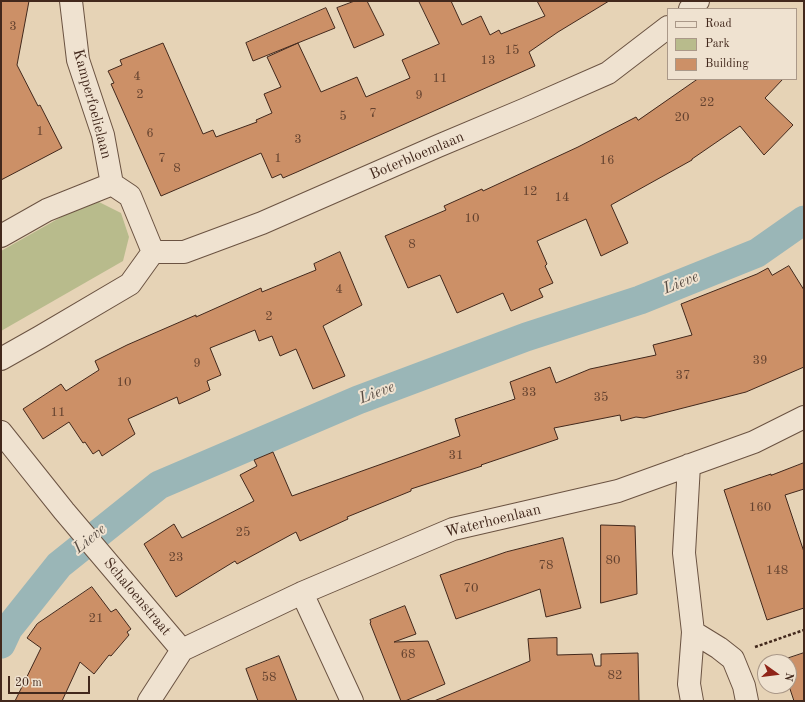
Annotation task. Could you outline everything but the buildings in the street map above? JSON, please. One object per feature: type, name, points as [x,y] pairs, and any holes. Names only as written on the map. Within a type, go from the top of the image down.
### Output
[{"type":"street","name":"Kamperfoelielaan","points":[[71,1],[78,60],[103,134],[112,184]]},
{"type":"street","name":"Boterbloemlaan","points":[[153,252],[184,252],[262,224],[438,146],[526,110],[608,73],[667,28]]},
{"type":"street","points":[[1,236],[48,210],[112,184],[130,196],[153,252],[130,284],[1,359]]},
{"type":"street","name":"Waterhoenlaan","points":[[182,650],[302,593],[452,529],[618,491],[754,442],[804,418]]},
{"type":"street","name":"Schaloenstraat","points":[[1,432],[64,511],[182,650]]},
{"type":"street","points":[[689,465],[684,553],[693,632],[689,684],[692,701]]},
{"type":"street","points":[[302,593],[352,701]]},
{"type":"street","points":[[693,632],[719,648],[733,659],[744,686],[747,701]]},
{"type":"street","points":[[149,701],[182,650]]},
{"type":"path","points":[[727,655],[760,646],[804,630]]},
{"type":"green space","points":[[93,199],[121,213],[129,237],[123,261],[1,331],[1,251]]},
{"type":"waterway","name":"Lieve","points":[[1,644],[8,629],[59,565],[159,485],[358,400],[526,337],[640,300],[757,253],[804,220]]}]
